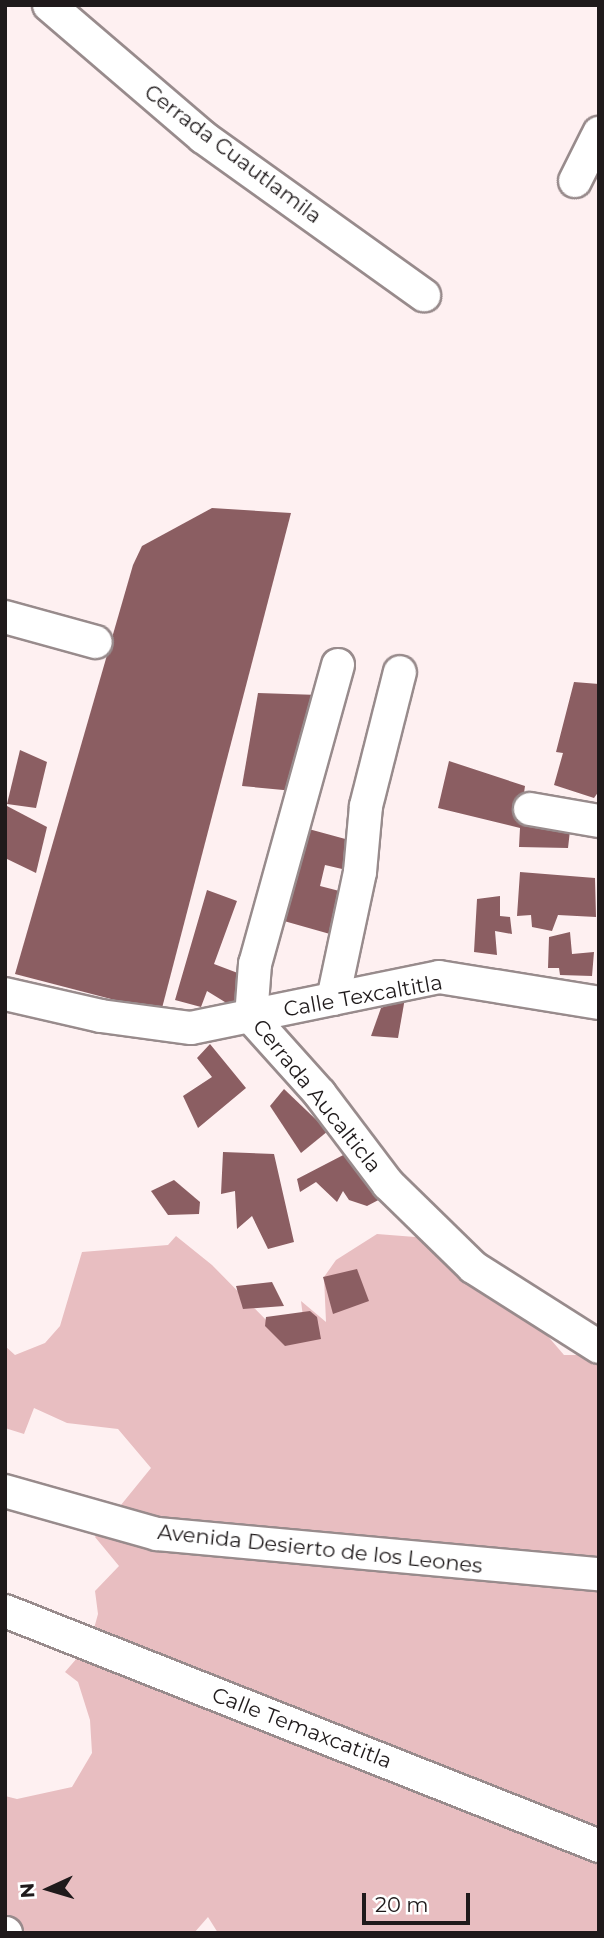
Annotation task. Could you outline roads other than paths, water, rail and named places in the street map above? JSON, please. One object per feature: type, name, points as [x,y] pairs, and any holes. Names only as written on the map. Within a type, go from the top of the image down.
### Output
[{"type":"street","name":"Cerrada Cuautlamila","points":[[49,5],[203,137],[424,295]]},
{"type":"street","points":[[575,181],[599,134]]},
{"type":"street","points":[[5,617],[96,642]]},
{"type":"street","name":"Cerrada Aucalticla","points":[[338,665],[255,964],[251,1017],[320,1094],[388,1184],[472,1267],[599,1347]]},
{"type":"street","points":[[333,999],[360,872],[366,806],[400,672]]},
{"type":"street","points":[[530,809],[599,821]]},
{"type":"street","name":"Calle Texcaltitla","points":[[5,994],[162,1027],[191,1028],[439,978],[599,1003]]},
{"type":"street","name":"Avenida Desierto de los Leones","points":[[5,1491],[157,1534],[599,1574]]},
{"type":"street","name":"Calle Temaxcatitla","points":[[5,1611],[599,1846]]}]
